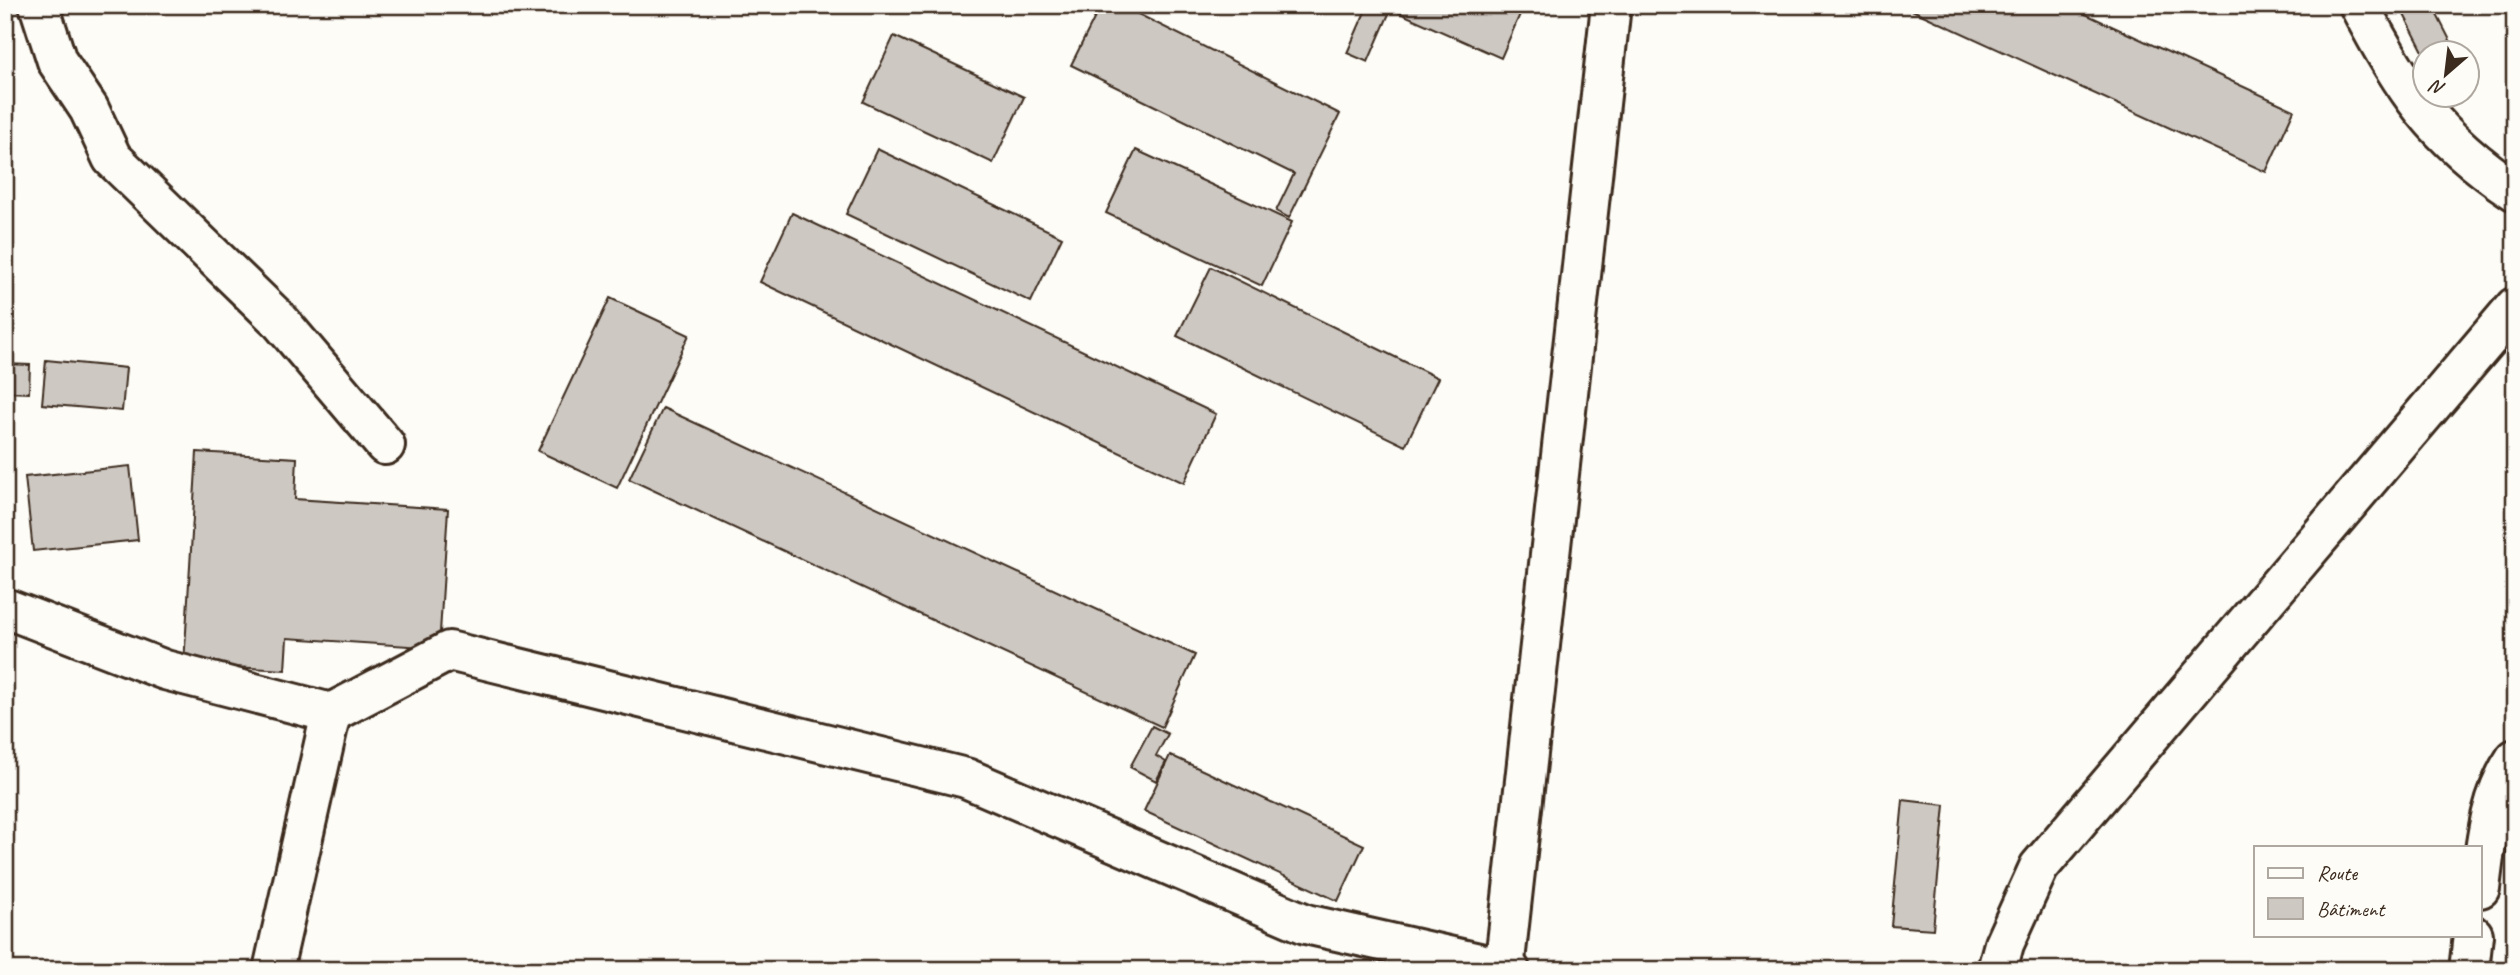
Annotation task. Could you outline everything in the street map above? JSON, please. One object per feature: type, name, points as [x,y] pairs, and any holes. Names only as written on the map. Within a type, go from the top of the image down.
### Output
[{"type":"street","points":[[39,5],[57,61],[89,109],[112,158],[280,321],[385,444]]},
{"type":"street","points":[[5,608],[165,670],[331,713],[449,651],[966,778],[1306,924],[1506,969],[1611,5]]},
{"type":"street","points":[[2359,5],[2393,71],[2435,126],[2481,168],[2515,191]]},
{"type":"street","points":[[1997,970],[2004,944],[2039,867],[2515,307]]},
{"type":"street","points":[[273,970],[331,713]]},
{"type":"street","points":[[2482,873],[2490,815],[2506,772],[2515,760]]},
{"type":"street","points":[[2469,970],[2473,936]]},
{"type":"building","points":[[1101,5],[1120,5],[1340,114],[1289,218],[1276,211],[1294,174],[1071,65]]},
{"type":"building","points":[[1368,5],[1524,5],[1501,58],[1391,9],[1368,62],[1347,53]]},
{"type":"building","points":[[1901,5],[2066,5],[2294,110],[2266,172]]},
{"type":"building","points":[[2399,5],[2432,5],[2449,38],[2416,38]]},
{"type":"building","points":[[894,36],[1024,97],[993,163],[863,102]]},
{"type":"building","points":[[877,149],[1062,237],[1031,302],[846,214]]},
{"type":"building","points":[[1136,150],[1292,222],[1262,286],[1106,213]]},
{"type":"building","points":[[792,213],[1216,414],[1184,483],[760,282]]},
{"type":"building","points":[[1211,267],[1438,378],[1405,446],[1177,336]]},
{"type":"building","points":[[610,298],[689,335],[617,488],[538,451]]},
{"type":"building","points":[[46,360],[126,368],[122,411],[42,404]]},
{"type":"building","points":[[5,364],[30,365],[29,393],[5,392]]},
{"type":"building","points":[[663,408],[1195,655],[1162,727],[629,479]]},
{"type":"building","points":[[197,452],[297,458],[295,499],[448,509],[439,648],[287,638],[285,670],[184,664]]},
{"type":"building","points":[[130,466],[138,540],[33,551],[25,477]]},
{"type":"building","points":[[1152,726],[1168,734],[1156,756],[1166,762],[1156,781],[1130,767]]},
{"type":"building","points":[[1170,755],[1364,845],[1338,901],[1144,811]]},
{"type":"building","points":[[2512,795],[2515,796],[2515,846],[2507,846]]},
{"type":"building","points":[[1903,800],[1945,805],[1933,929],[1891,926]]}]
